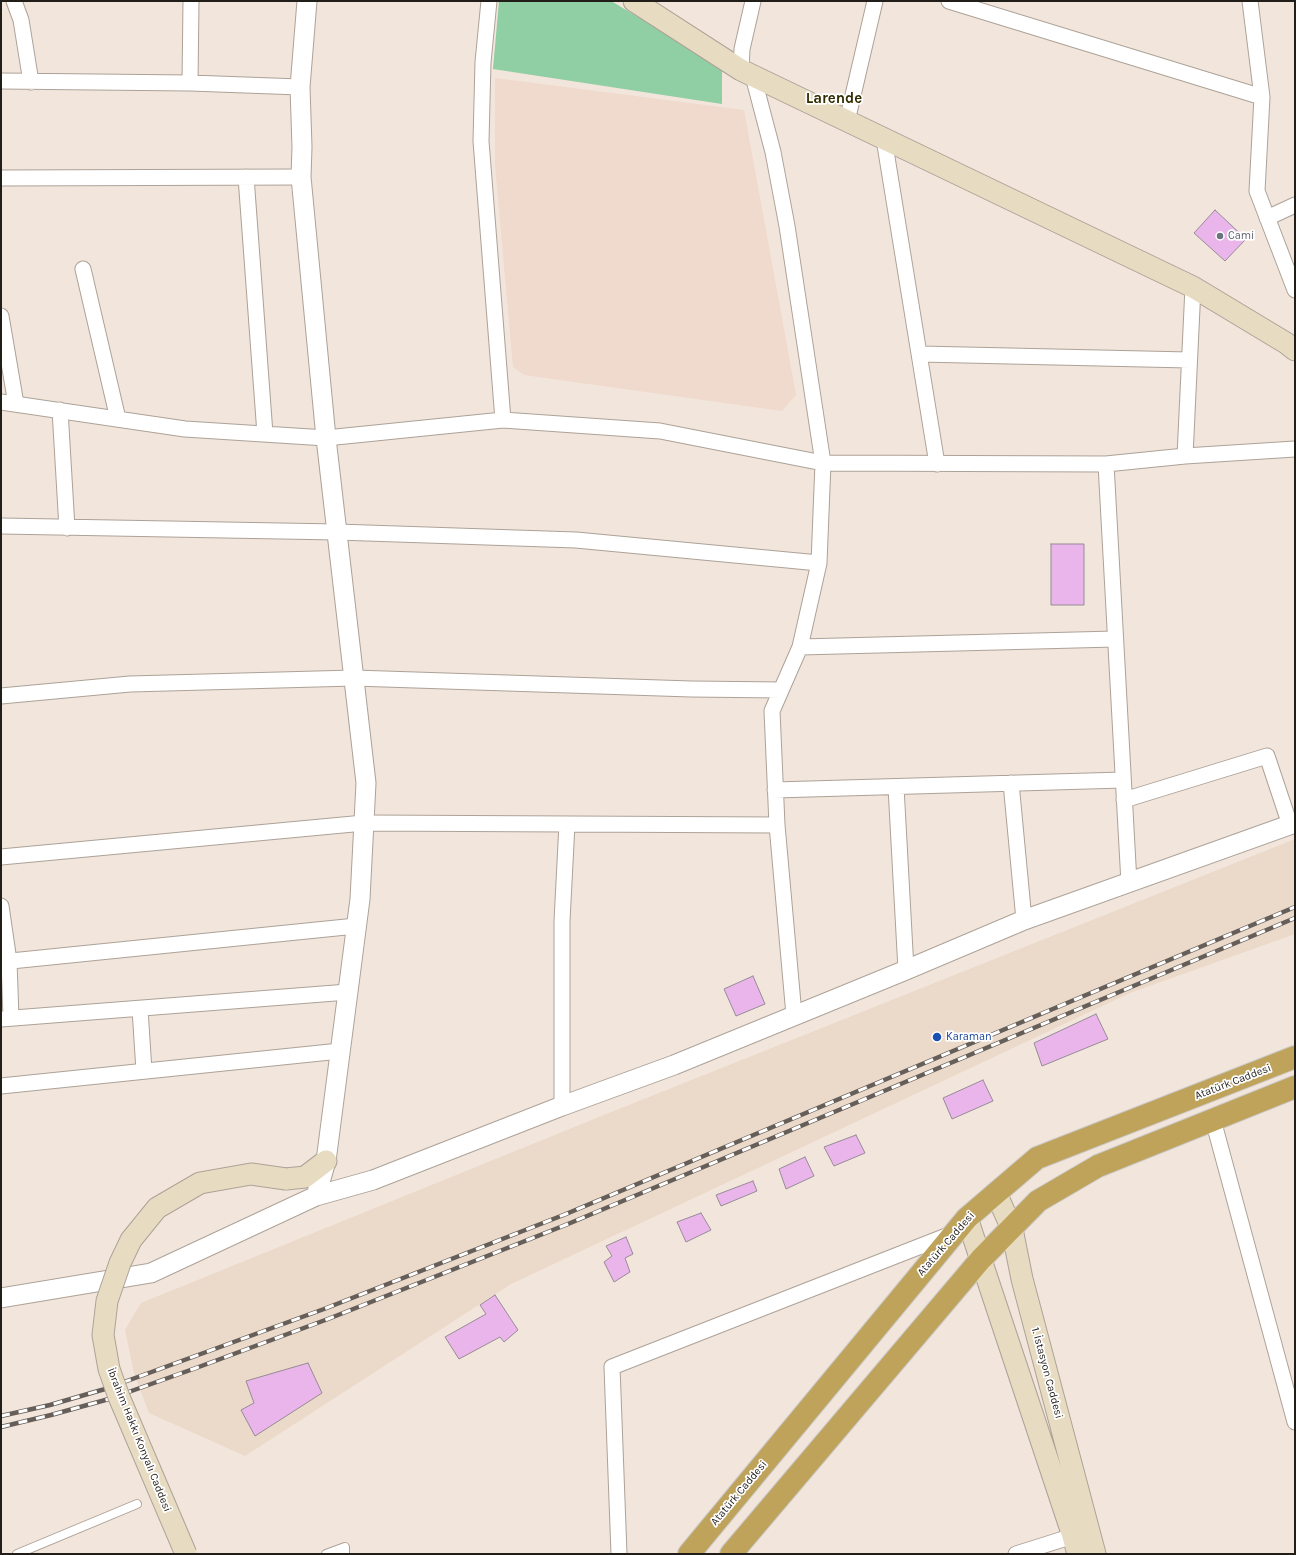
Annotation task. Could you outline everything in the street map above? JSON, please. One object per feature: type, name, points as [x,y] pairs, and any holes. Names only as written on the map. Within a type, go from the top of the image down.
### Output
[{"type":"highway","name":"Atatürk Caddesi","points":[[689,1554],[961,1225],[1037,1158],[1295,1057]]},
{"type":"highway","points":[[731,1554],[981,1259],[1038,1201],[1098,1166],[1295,1087]]},
{"type":"main road","points":[[634,1],[747,73],[1192,287],[1295,350]]},
{"type":"main road","name":"İbrahim Hakkı Konyalı Caddesi","points":[[186,1554],[109,1369],[103,1335],[107,1301],[120,1263],[131,1240],[158,1208],[200,1183],[251,1174],[286,1179],[305,1177],[326,1161]]},
{"type":"main road","name":"1. İstasyon Caddesi","points":[[996,1193],[1012,1229],[1022,1279],[1095,1554]]},
{"type":"main road","points":[[961,1225],[981,1259],[1076,1545]]},
{"type":"street","points":[[14,1],[21,20],[31,82]]},
{"type":"street","points":[[190,83],[191,1]]},
{"type":"street","points":[[307,1],[300,87],[302,147],[301,176],[326,438],[366,783],[360,899],[326,1161],[316,1196]]},
{"type":"street","points":[[489,1],[483,62],[481,141],[503,420]]},
{"type":"street","points":[[753,1],[742,49],[747,73],[773,152],[785,218],[823,464],[819,563],[800,647],[772,712],[777,825],[794,1015]]},
{"type":"street","points":[[847,121],[875,1]]},
{"type":"street","points":[[949,1],[1262,97]]},
{"type":"street","points":[[1250,1],[1262,97],[1257,191],[1295,290]]},
{"type":"street","points":[[1,81],[190,83],[300,87]]},
{"type":"street","points":[[884,139],[937,464]]},
{"type":"street","points":[[1,178],[301,176]]},
{"type":"street","points":[[246,177],[265,434]]},
{"type":"street","points":[[1267,218],[1295,205]]},
{"type":"street","points":[[84,269],[118,419]]},
{"type":"street","points":[[1185,456],[1192,287]]},
{"type":"street","points":[[1,316],[16,404]]},
{"type":"street","points":[[920,354],[1189,360]]},
{"type":"street","points":[[1,402],[185,429],[326,438],[503,420],[660,431],[823,464],[1106,464],[1185,456],[1295,449]]},
{"type":"street","points":[[60,410],[67,528]]},
{"type":"street","points":[[1106,464],[1129,883]]},
{"type":"street","points":[[1,526],[337,532],[576,540],[819,563]]},
{"type":"street","points":[[800,647],[1115,640]]},
{"type":"street","points":[[1,696],[130,684],[354,678],[691,689],[781,690]]},
{"type":"street","points":[[1,1298],[151,1274],[316,1196],[373,1180],[562,1106],[674,1065],[1024,920],[1292,824],[1267,756],[1124,800]]},
{"type":"street","points":[[775,790],[1123,780]]},
{"type":"street","points":[[1011,783],[1024,920]]},
{"type":"street","points":[[896,787],[906,970]]},
{"type":"street","points":[[1,857],[364,823],[777,825]]},
{"type":"street","points":[[562,1106],[562,921],[567,824]]},
{"type":"street","points":[[1,906],[5,962],[6,1019],[348,992]]},
{"type":"street","points":[[5,962],[356,926]]},
{"type":"street","points":[[140,1008],[144,1071]]},
{"type":"street","points":[[1,1086],[340,1051]]},
{"type":"street","points":[[1213,1120],[1295,1422]]},
{"type":"street","points":[[619,1554],[612,1367],[961,1225]]},
{"type":"street","points":[[1016,1554],[1076,1545]]},
{"type":"lane","points":[[17,1554],[137,1504]]},
{"type":"lane","points":[[326,1554],[345,1547],[345,1554]]},
{"type":"shaded area","points":[[495,78],[744,110],[796,395],[782,411],[524,375],[513,367],[495,165]]},
{"type":"shaded area","points":[[1295,839],[1295,934],[1130,993],[511,1284],[245,1456],[149,1413],[134,1373],[125,1330],[141,1303],[604,1115]]},
{"type":"green space","points":[[499,1],[611,1],[722,67],[722,104],[493,69]]},
{"type":"building","name":"Cami","points":[[1215,210],[1246,239],[1225,261],[1194,233]]},
{"type":"building","points":[[1051,544],[1084,544],[1084,605],[1051,605]]},
{"type":"building","points":[[753,976],[765,1004],[736,1016],[724,989]]},
{"type":"building","points":[[1096,1014],[1108,1039],[1042,1066],[1034,1043]]},
{"type":"building","points":[[983,1080],[993,1101],[952,1119],[943,1098]]},
{"type":"building","points":[[856,1135],[865,1153],[834,1166],[824,1147]]},
{"type":"building","points":[[805,1157],[814,1176],[786,1189],[779,1169]]},
{"type":"building","points":[[753,1181],[757,1191],[721,1206],[716,1195]]},
{"type":"building","points":[[701,1213],[711,1230],[686,1242],[677,1222]]},
{"type":"building","points":[[626,1237],[633,1254],[625,1258],[630,1272],[614,1282],[604,1262],[612,1256],[606,1246]]},
{"type":"building","points":[[495,1295],[518,1330],[504,1342],[500,1337],[459,1359],[445,1337],[486,1314],[480,1305]]},
{"type":"building","points":[[308,1363],[322,1393],[255,1436],[241,1410],[254,1403],[246,1381]]},
{"type":"railway","points":[[1,1416],[50,1405],[105,1389],[324,1309],[566,1214],[1295,907]]},
{"type":"railway","points":[[1,1427],[109,1399],[328,1319],[568,1224],[1295,918]]},
{"type":"place","name":"Cami","points":[[1220,236]]},
{"type":"place","name":"Karaman","points":[[937,1037]]},
{"type":"district","name":"Larende","points":[[834,99]]}]
